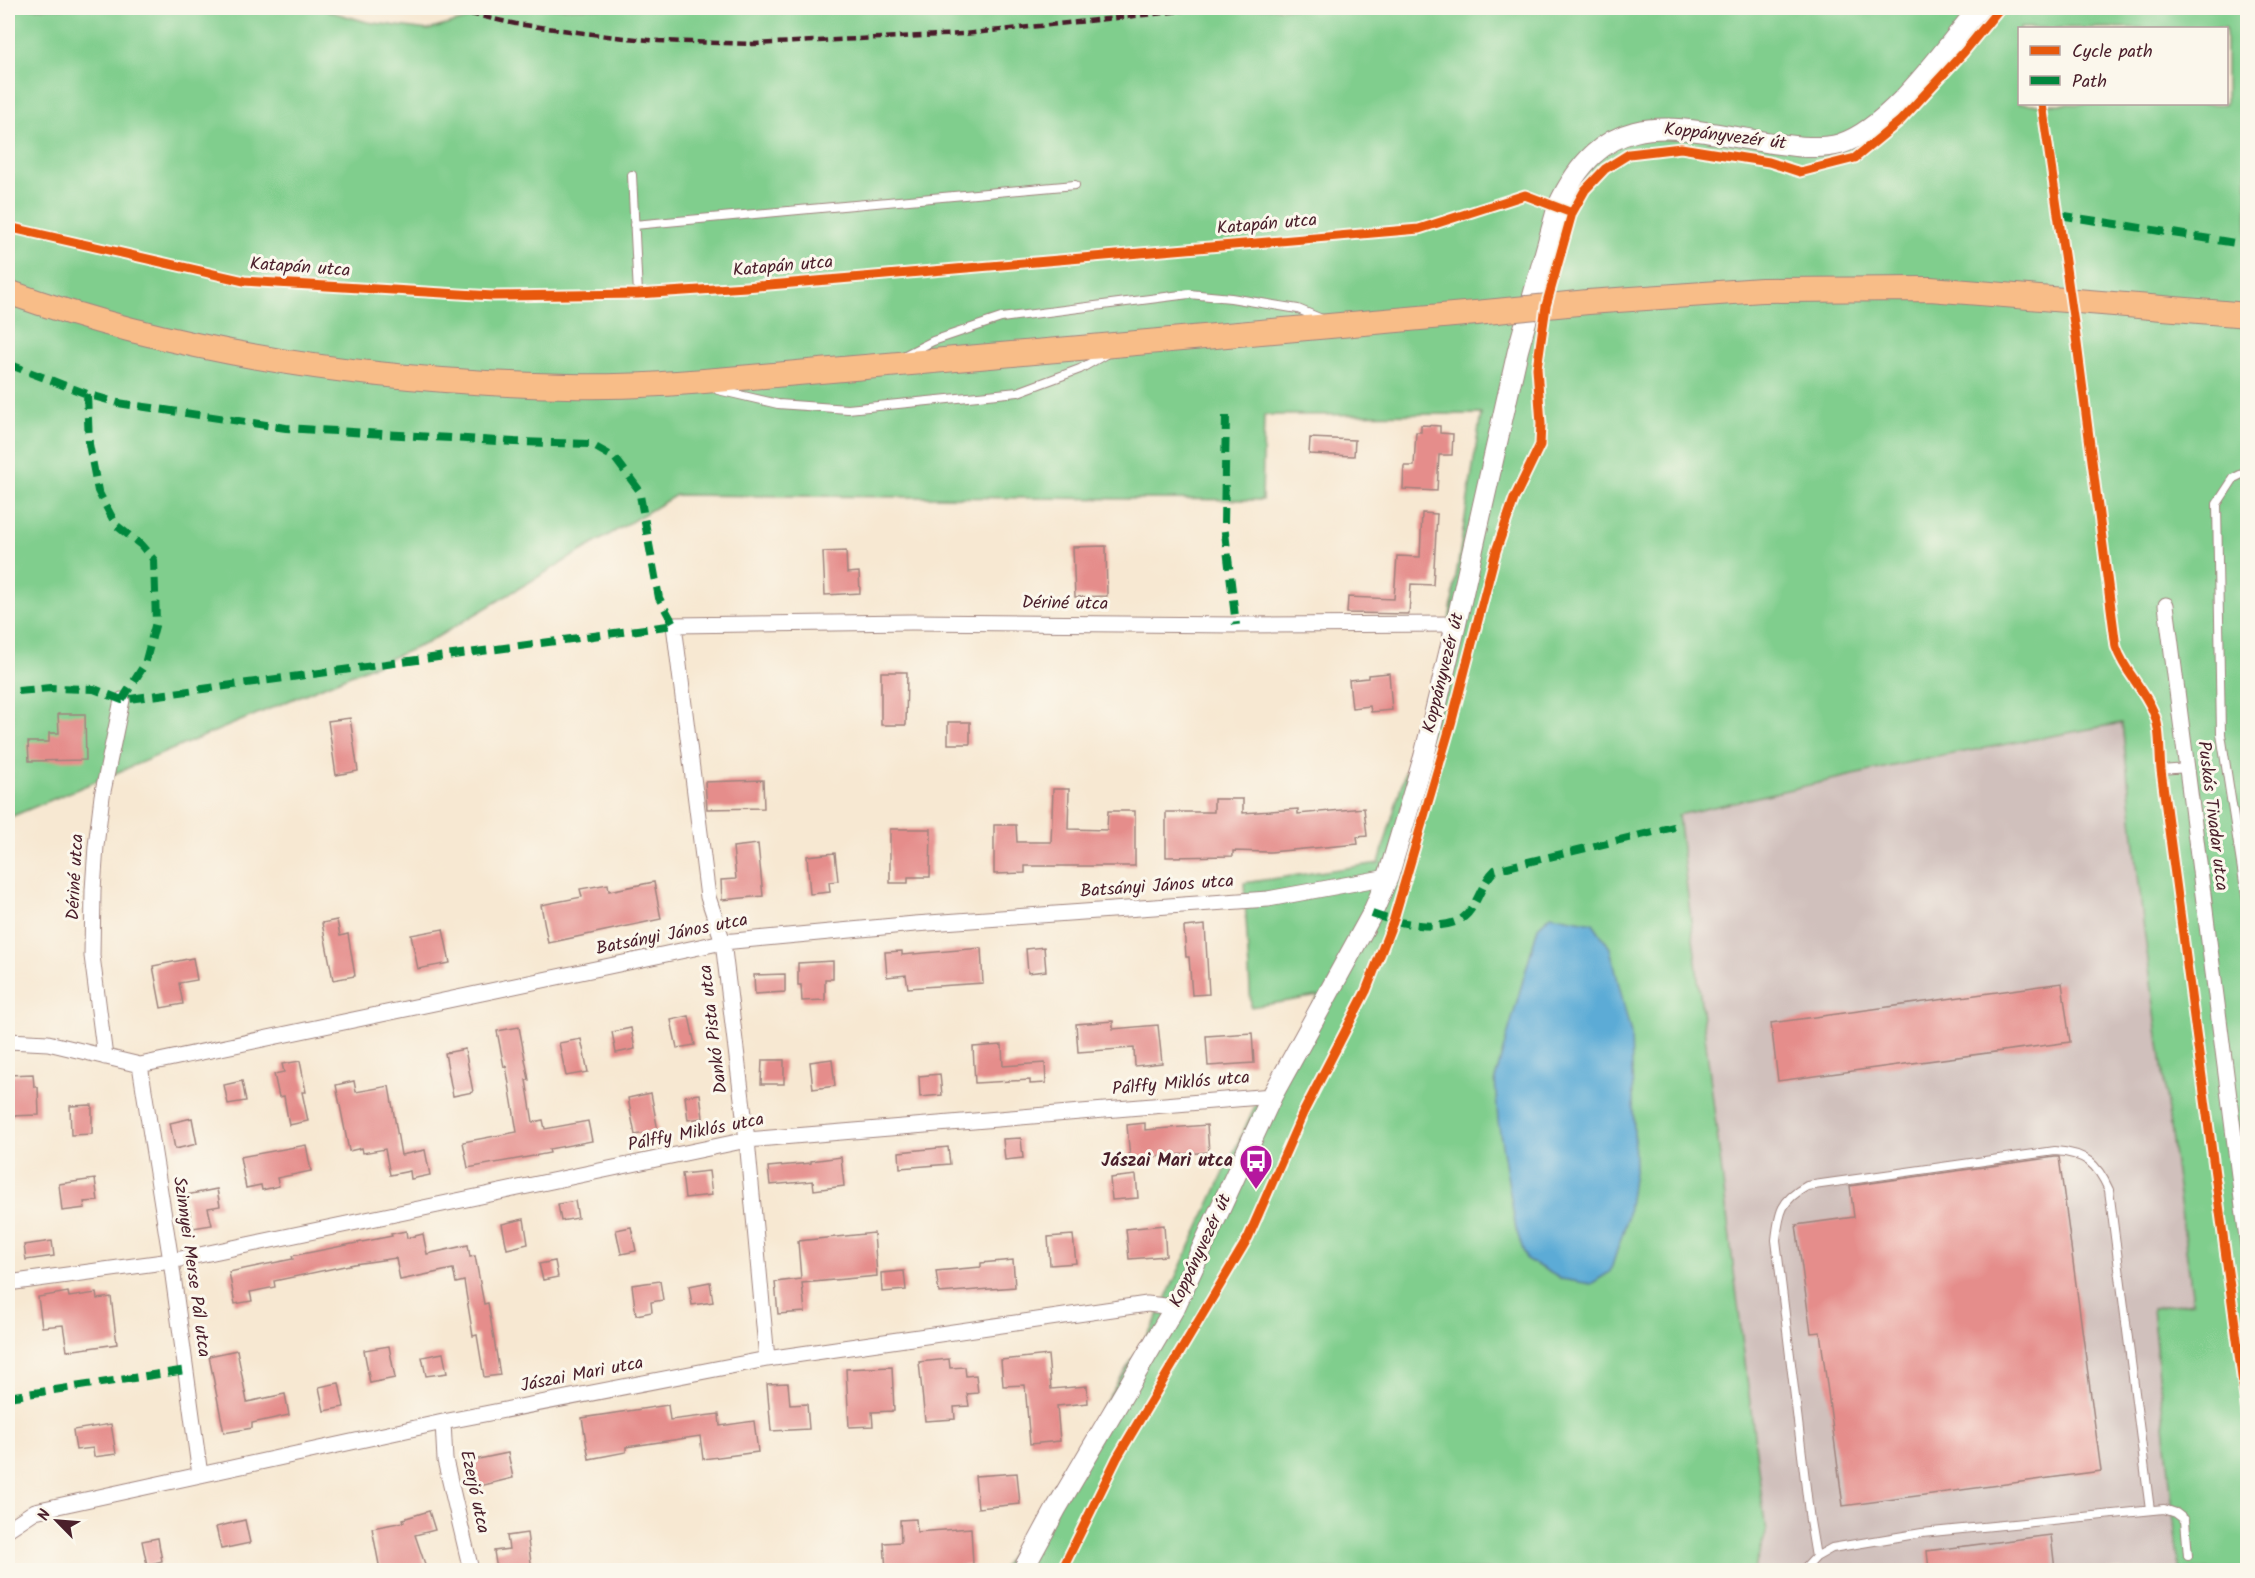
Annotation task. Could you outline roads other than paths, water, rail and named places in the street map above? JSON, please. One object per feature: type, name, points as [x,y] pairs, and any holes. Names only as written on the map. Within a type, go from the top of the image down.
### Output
[{"type":"main road","points":[[8,292],[154,335],[230,352],[365,373],[460,381],[570,386],[687,382],[1127,342],[1227,336],[1588,302],[1762,290],[1930,290],[2247,315]]},
{"type":"street","name":"Koppányvezér út","points":[[1023,1570],[1056,1509],[1175,1307],[1272,1096],[1372,914],[1388,877],[1424,757],[1518,350],[1558,206],[1568,184],[1583,162],[1600,147],[1618,136],[1639,130],[1659,128],[1791,146],[1822,147],[1841,144],[1862,133],[1902,100],[1979,8]]},
{"type":"street","name":"Puskás Tivadar utca","points":[[2166,605],[2247,1246]]},
{"type":"street","name":"Dériné utca","points":[[674,625],[890,622],[1224,625],[1456,624]]},
{"type":"street","name":"Dankó Pista utca","points":[[674,625],[708,897],[723,942],[747,1140],[767,1359]]},
{"type":"street","name":"Dériné utca","points":[[105,1057],[92,956],[95,857],[102,796],[122,700]]},
{"type":"street","name":"Batsányi János utca","points":[[8,1041],[48,1043],[140,1065],[723,942],[915,924],[1268,899],[1388,877]]},
{"type":"street","name":"Szinnyei Merse Pál utca","points":[[140,1065],[171,1261],[200,1475]]},
{"type":"street","name":"Pálffy Miklós utca","points":[[8,1283],[171,1261],[747,1140],[1272,1096]]},
{"type":"street","name":"Jászai Mari utca","points":[[8,1529],[35,1510],[443,1422],[767,1359],[1147,1304],[1175,1307]]},
{"type":"street","name":"Ezerjó utca","points":[[443,1422],[445,1460],[471,1570]]},
{"type":"lane","points":[[632,175],[638,294]]},
{"type":"lane","points":[[634,225],[1075,185]]},
{"type":"lane","points":[[884,365],[933,341],[1002,318],[1189,294],[1298,309],[1338,325]]},
{"type":"lane","points":[[687,382],[778,404],[848,410],[1018,392],[1080,369],[1127,342]]},
{"type":"lane","points":[[2247,471],[2234,478],[2217,504],[2222,734],[2247,909]]},
{"type":"lane","points":[[2161,770],[2187,768]]},
{"type":"lane","points":[[1816,1557],[1776,1240],[1779,1211],[1791,1194],[1817,1184],[2055,1151],[2070,1152],[2093,1163],[2109,1190],[2150,1510]]},
{"type":"lane","points":[[1804,1570],[1816,1557],[1832,1548],[1922,1533],[2164,1509],[2176,1513],[2185,1520],[2188,1556]]},
{"type":"water","points":[[1551,915],[1593,923],[1610,948],[1631,1034],[1635,1165],[1627,1220],[1610,1272],[1591,1284],[1561,1279],[1526,1259],[1516,1229],[1498,1121],[1495,1079],[1538,927]]},
{"type":"railway","points":[[443,8],[516,24],[615,37],[753,44],[963,34],[1211,8]]},
{"type":"place","name":"Jászai Mari utca","points":[[1256,1190]]}]
